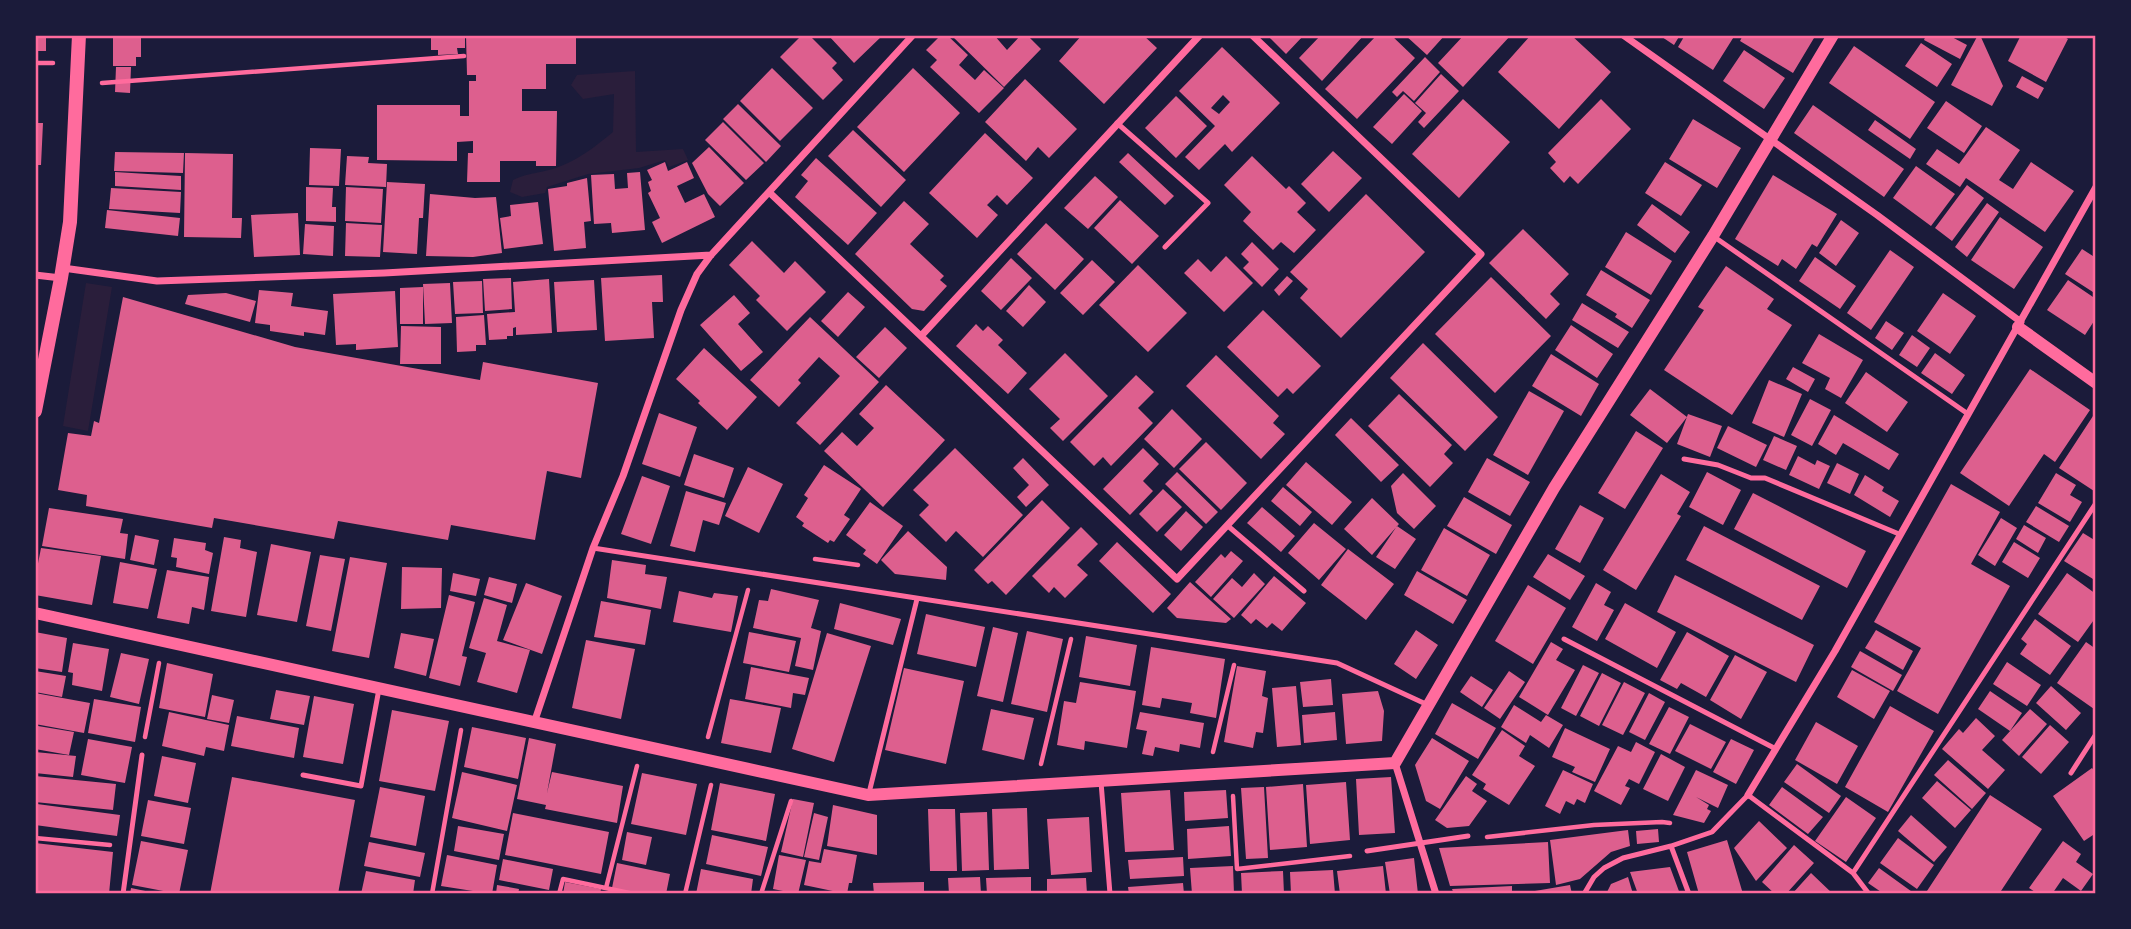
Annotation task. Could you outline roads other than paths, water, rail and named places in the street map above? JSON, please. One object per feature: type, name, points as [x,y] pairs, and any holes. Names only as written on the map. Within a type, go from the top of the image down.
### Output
[{"type":"main road","points":[[35,411],[70,222],[79,35]]},
{"type":"street","points":[[534,723],[593,548],[623,476],[681,310],[697,274],[711,255],[913,35]]},
{"type":"street","points":[[920,336],[1200,35]]},
{"type":"street","points":[[770,192],[1177,579],[1481,254],[1252,35]]},
{"type":"street","points":[[1623,35],[1770,142],[1877,215],[2096,383]]},
{"type":"street","points":[[1436,894],[1395,763],[1554,488],[1713,236],[1833,35]]},
{"type":"street","points":[[1748,795],[1835,651],[2096,187]]},
{"type":"street","points":[[35,275],[62,273],[157,281],[384,273],[711,255]]},
{"type":"street","points":[[35,613],[716,764],[868,795],[1395,763]]},
{"type":"lane","points":[[1117,123],[1208,203],[1165,247]]},
{"type":"lane","points":[[1713,236],[1968,414]]},
{"type":"lane","points":[[1684,459],[1718,465],[1751,478],[1765,478],[1899,534]]},
{"type":"lane","points":[[1853,873],[2096,503]]},
{"type":"lane","points":[[1228,526],[1304,591]]},
{"type":"lane","points":[[593,548],[1338,663],[1428,705]]},
{"type":"lane","points":[[868,795],[917,599]]},
{"type":"lane","points":[[1564,639],[1776,749]]},
{"type":"lane","points":[[303,775],[361,786],[379,689]]},
{"type":"lane","points":[[2071,773],[2096,734]]},
{"type":"lane","points":[[123,894],[142,755]]},
{"type":"lane","points":[[1101,779],[1110,894]]},
{"type":"lane","points":[[1584,894],[1594,877],[1623,858],[1712,832],[1748,795],[1853,873],[1869,894]]},
{"type":"lane","points":[[1367,851],[1468,836]]},
{"type":"lane","points":[[1671,846],[1689,894]]}]
